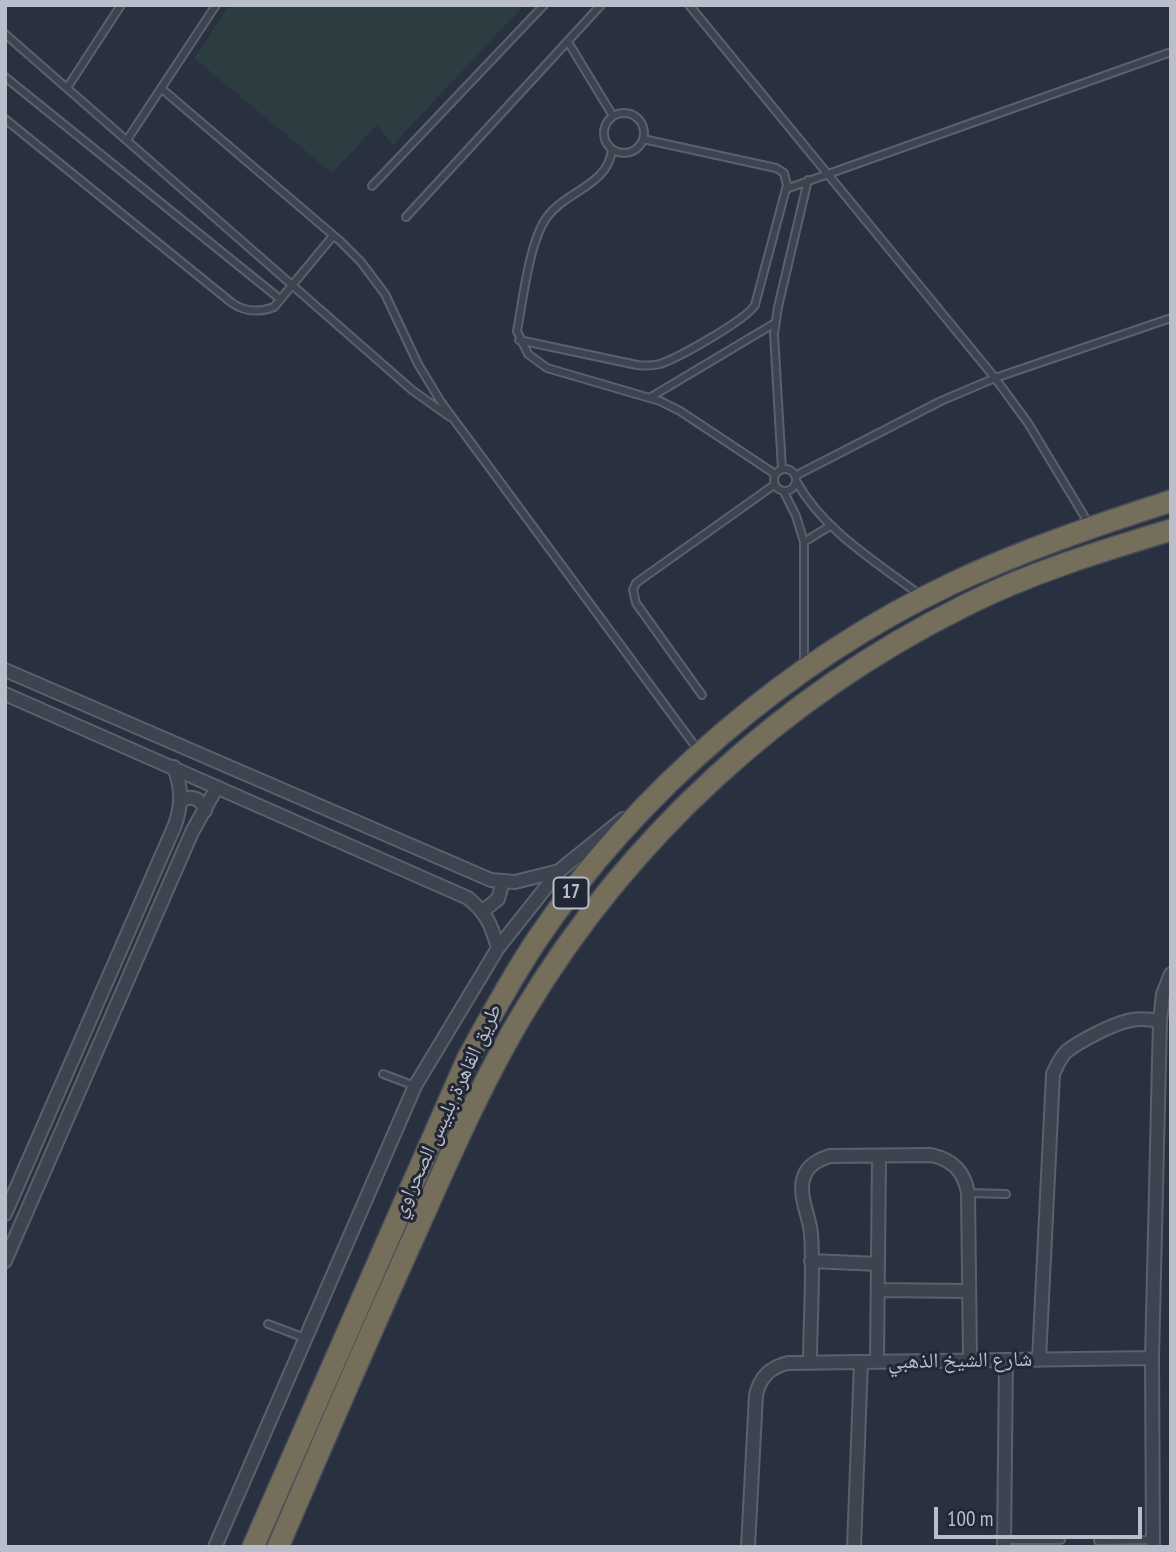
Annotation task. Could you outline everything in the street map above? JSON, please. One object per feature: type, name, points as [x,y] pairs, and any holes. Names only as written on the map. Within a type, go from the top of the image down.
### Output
[{"type":"highway","name":"طريق القاهرة, بلبيس الصحراوي","points":[[253,1547],[467,1059],[537,940],[578,884],[622,832],[701,753],[775,692],[832,652],[925,599],[1006,560],[1092,527],[1171,501]]},
{"type":"highway","name":"طريق القاهرة, بلبيس الصحراوي","points":[[278,1547],[345,1390],[492,1068],[562,953],[645,847],[692,798],[794,710],[849,671],[907,636],[966,604],[1023,579],[1171,530]]},
{"type":"street","points":[[5,670],[491,880],[515,882],[559,871]]},
{"type":"street","points":[[11,696],[25,687],[23,678]]},
{"type":"street","points":[[45,711],[43,700],[52,690]]},
{"type":"street","points":[[11,696],[468,898],[490,921],[498,948]]},
{"type":"street","points":[[5,1214],[175,825],[181,791],[174,767]]},
{"type":"street","points":[[215,1547],[415,1086],[498,948],[559,871],[670,782]]},
{"type":"street","points":[[5,1261],[192,832],[217,787]]},
{"type":"street","points":[[181,801],[191,797],[196,799],[201,802],[205,811]]},
{"type":"street","points":[[483,911],[498,900],[503,882]]},
{"type":"street","points":[[1153,1544],[1152,1358],[1160,1021],[1163,994],[1171,974]]},
{"type":"street","points":[[1039,1360],[1053,1074],[1068,1050],[1111,1027],[1143,1019],[1160,1021]]},
{"type":"street","points":[[810,1363],[811,1232],[802,1191],[803,1178],[808,1167],[830,1156],[931,1155],[943,1157],[961,1171],[968,1193],[970,1360]]},
{"type":"street","points":[[877,1362],[879,1156]]},
{"type":"street","points":[[811,1261],[878,1264]]},
{"type":"street","points":[[878,1290],[969,1291]]},
{"type":"street","name":"شارع الشيخ الذهبي","points":[[748,1547],[756,1395],[763,1377],[770,1370],[788,1363],[1152,1358]]},
{"type":"street","points":[[1004,1543],[1006,1360]]},
{"type":"street","points":[[854,1547],[861,1362]]},
{"type":"lane","points":[[67,88],[121,5]]},
{"type":"lane","points":[[127,140],[216,5]]},
{"type":"lane","points":[[372,186],[544,5]]},
{"type":"lane","points":[[406,217],[601,5]]},
{"type":"lane","points":[[689,5],[995,378],[1028,423],[1092,527]]},
{"type":"lane","points":[[5,34],[412,390],[454,420]]},
{"type":"lane","points":[[568,42],[613,116]]},
{"type":"lane","points":[[786,189],[1171,52]]},
{"type":"lane","points":[[5,77],[280,299]]},
{"type":"lane","points":[[162,89],[351,251],[379,286],[418,364],[454,420],[701,753]]},
{"type":"lane","points":[[625,113],[636,117],[643,127],[643,139],[640,145],[624,153],[612,149],[604,132],[613,116],[625,113]]},
{"type":"lane","points":[[5,119],[238,307],[260,311],[274,307],[333,236]]},
{"type":"lane","points":[[519,340],[637,365],[651,365],[667,360],[743,318],[752,310],[758,299],[786,189],[786,177],[776,168],[643,139]]},
{"type":"lane","points":[[612,149],[610,162],[601,175],[558,204],[543,223],[534,246],[517,331],[519,340],[528,354],[547,368],[651,397],[680,411],[775,474]]},
{"type":"lane","points":[[782,470],[773,345],[775,323],[808,180]]},
{"type":"lane","points":[[784,492],[790,491],[796,478],[941,401],[995,378],[1171,318]]},
{"type":"lane","points":[[651,397],[775,323]]},
{"type":"lane","points":[[775,474],[788,470],[796,478],[811,505],[830,526],[925,599]]},
{"type":"lane","points":[[702,695],[636,603],[632,595],[634,586],[774,485],[775,474]]},
{"type":"lane","points":[[774,485],[784,492],[796,516],[804,542],[804,672]]},
{"type":"lane","points":[[804,542],[830,526]]},
{"type":"lane","points":[[383,1074],[415,1086]]},
{"type":"lane","points":[[968,1193],[1006,1194]]},
{"type":"lane","points":[[268,1324],[305,1338]]},
{"type":"lane","points":[[1004,1543],[1061,1540]]},
{"type":"lane","points":[[1098,1541],[1153,1544]]},
{"type":"shaded area","points":[[229,5],[524,5],[393,145],[377,125],[332,173],[194,58]]}]
